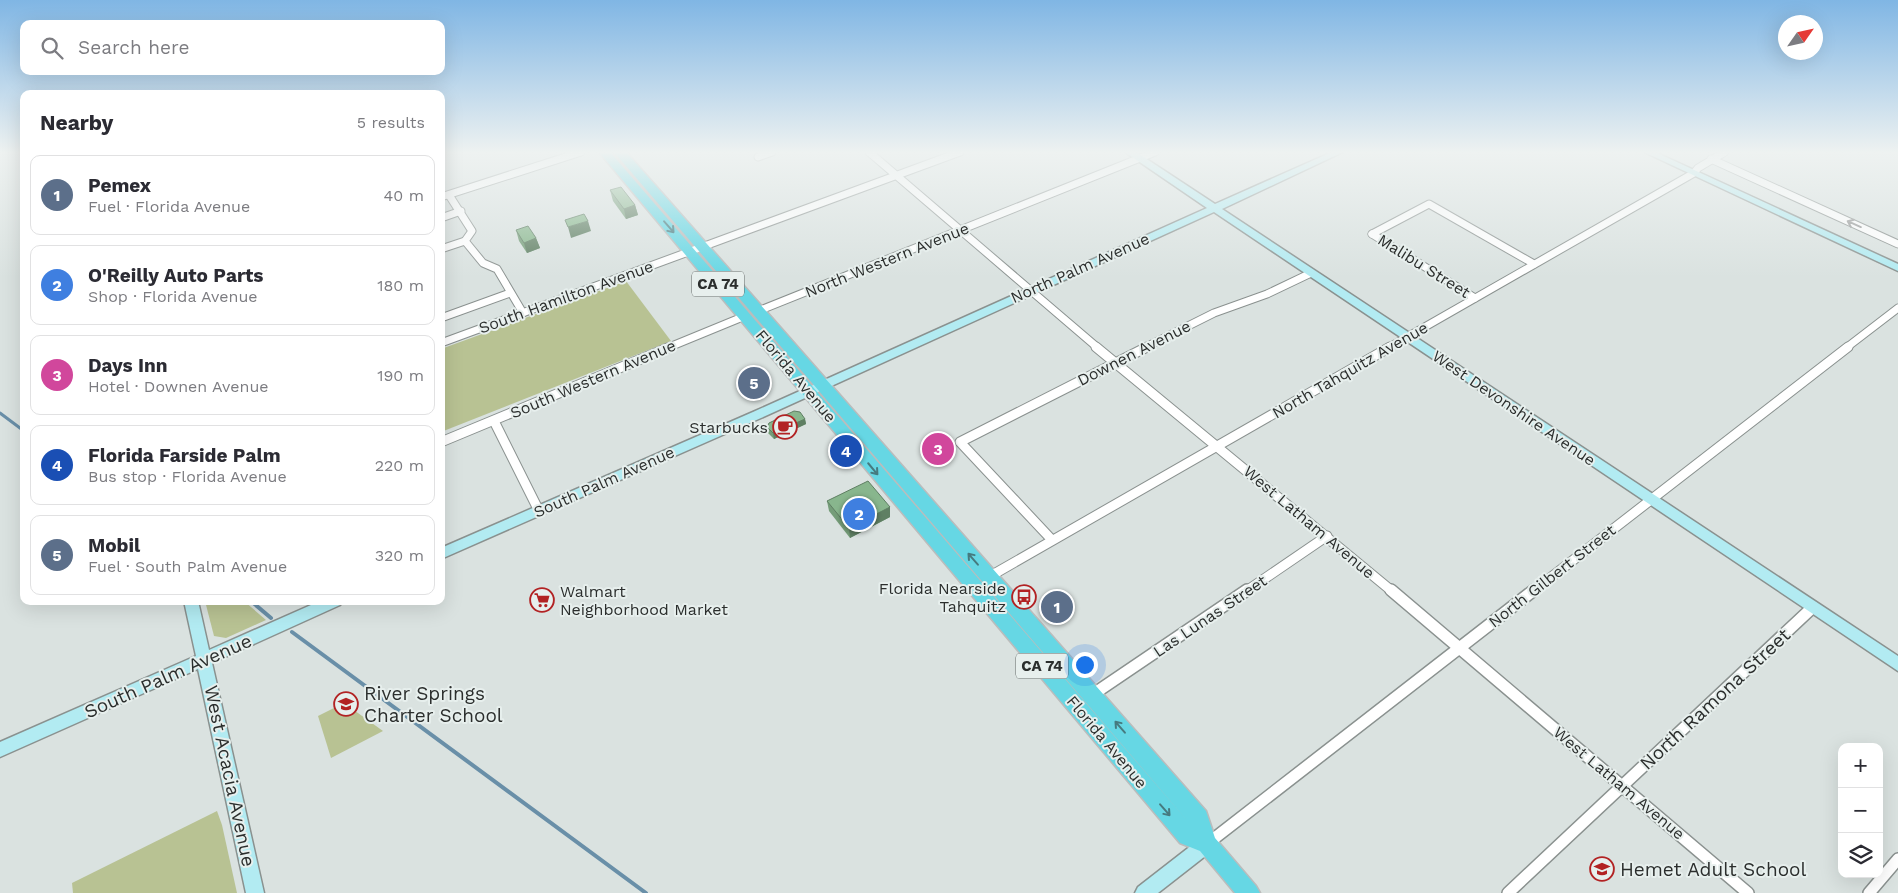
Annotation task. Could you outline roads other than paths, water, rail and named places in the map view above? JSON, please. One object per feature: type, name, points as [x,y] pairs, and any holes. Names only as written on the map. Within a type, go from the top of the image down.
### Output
[{"type":"main road","name":"Florida Avenue","points":[[644,194],[696,249],[752,313],[815,388],[973,586],[1187,836],[1207,844]]},
{"type":"main road","name":"Florida Avenue","points":[[653,194],[696,249]]},
{"type":"main road","name":"Florida Avenue","points":[[815,388],[885,457],[1199,818],[1207,844],[1249,893]]},
{"type":"main road","points":[[1019,639],[1040,651],[1080,697],[1092,695]]},
{"type":"street","points":[[445,196],[453,194]]},
{"type":"street","points":[[696,249],[846,194]]},
{"type":"street","name":"West Latham Avenue","points":[[918,194],[1114,362],[1327,536],[1748,893]]},
{"type":"street","name":"North Western Avenue","points":[[752,313],[1053,194]]},
{"type":"street","name":"West Devonshire Avenue","points":[[1193,194],[1898,664]]},
{"type":"street","name":"North Palm Avenue","points":[[815,388],[1246,194]]},
{"type":"street","name":"North Tahquitz Avenue","points":[[973,586],[1658,194]]},
{"type":"street","points":[[1738,194],[1898,268]]},
{"type":"street","points":[[1787,194],[1898,244]]},
{"type":"street","points":[[445,248],[465,241],[472,231],[449,195]]},
{"type":"street","name":"Malibu Street","points":[[1475,298],[1372,234],[1429,204],[1534,264]]},
{"type":"street","points":[[445,217],[461,212]]},
{"type":"street","points":[[465,241],[483,264],[497,269],[521,310]]},
{"type":"street","name":"South Hamilton Avenue","points":[[445,341],[521,310],[696,249]]},
{"type":"street","name":"Downen Avenue","points":[[960,442],[1114,362],[1214,313],[1267,294],[1311,273]]},
{"type":"street","points":[[445,317],[510,293]]},
{"type":"street","name":"North Gilbert Street","points":[[1207,844],[1898,308]]},
{"type":"street","name":"South Western Avenue","points":[[445,440],[752,313]]},
{"type":"street","name":"South Palm Avenue","points":[[445,552],[815,388]]},
{"type":"street","points":[[494,421],[539,511]]},
{"type":"street","points":[[960,442],[1052,540]]},
{"type":"street","name":"Las Lunas Street","points":[[1092,695],[1327,536]]},
{"type":"street","name":"West Acacia Avenue","points":[[192,605],[256,893]]},
{"type":"street","name":"South Palm Avenue","points":[[0,750],[326,605]]},
{"type":"street","name":"North Ramona Street","points":[[1508,893],[1813,607]]},
{"type":"street","points":[[1144,893],[1207,844]]},
{"type":"street","points":[[1869,893],[1898,859]]},
{"type":"waterway","points":[[0,413],[20,428]]},
{"type":"waterway","points":[[256,605],[271,618]]},
{"type":"waterway","points":[[292,632],[646,893]]},
{"type":"place","name":"Mobil","points":[[754,383]]},
{"type":"place","name":"Starbucks","points":[[785,427]]},
{"type":"place","name":"Days Inn","points":[[938,449]]},
{"type":"place","name":"Florida Farside Palm","points":[[846,451]]},
{"type":"place","name":"O'Reilly Auto Parts","points":[[859,514]]},
{"type":"place","name":"Florida Nearside Tahquitz","points":[[1024,597]]},
{"type":"place","name":"Walmart Neighborhood Market","points":[[542,600]]},
{"type":"place","name":"Pemex","points":[[1057,607]]},
{"type":"place","name":"River Springs Charter School","points":[[346,704]]},
{"type":"place","name":"Hemet Adult School","points":[[1602,869]]}]
